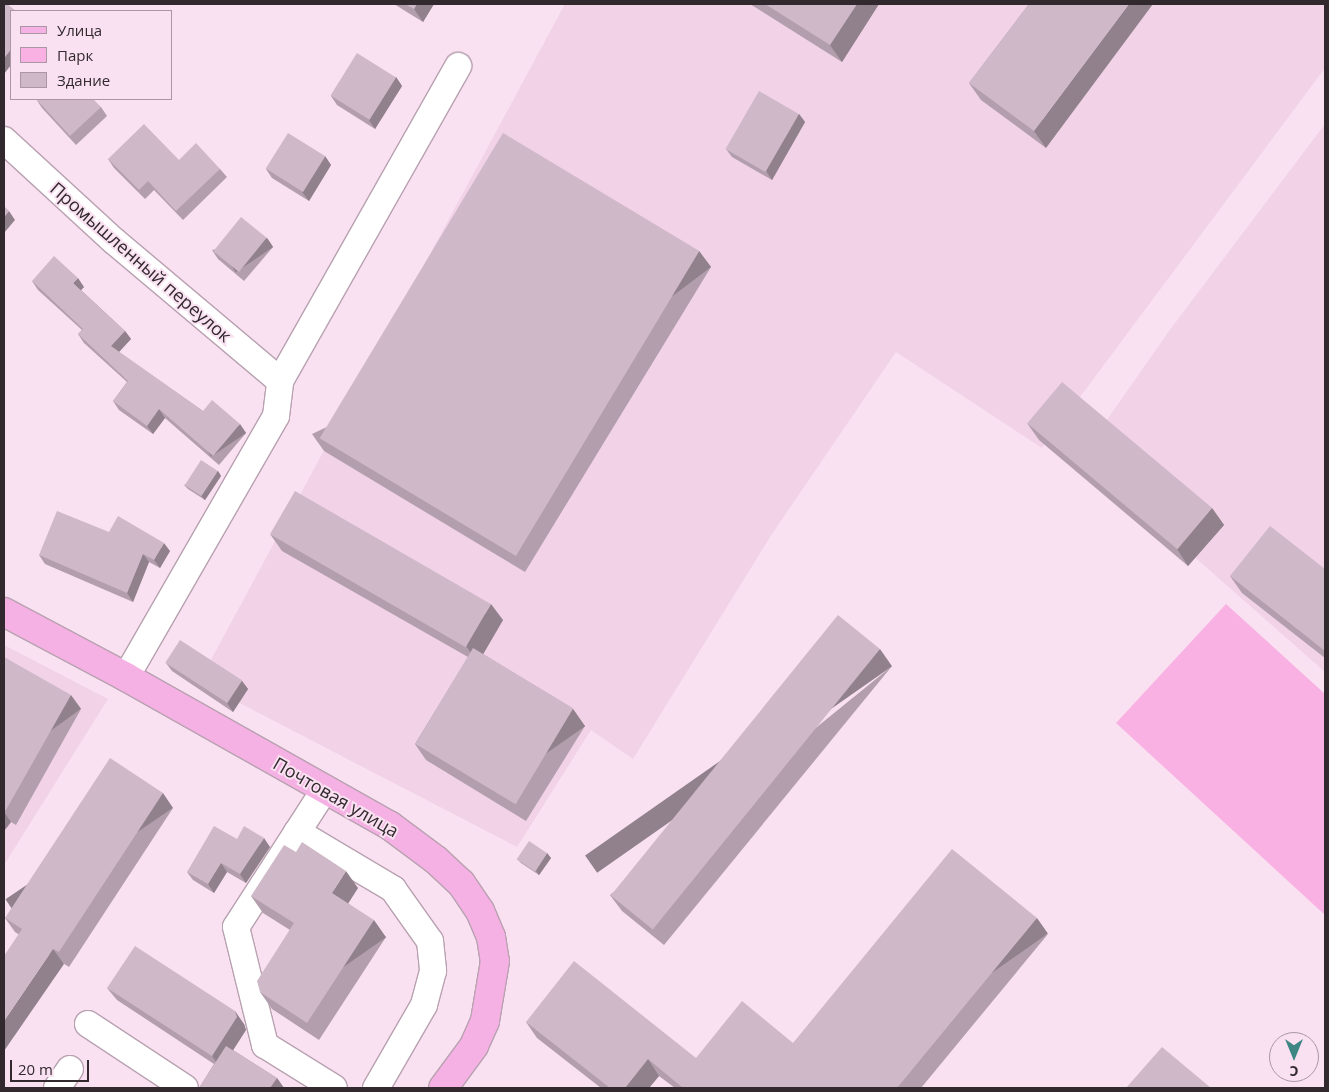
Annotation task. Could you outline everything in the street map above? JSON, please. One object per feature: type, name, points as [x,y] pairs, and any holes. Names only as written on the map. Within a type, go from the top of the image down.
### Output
[{"type":"main road","name":"Почтовая улица","points":[[4,612],[126,677],[389,825],[436,860],[466,890],[480,911],[491,937],[495,961],[485,1022],[474,1046],[443,1088]]},
{"type":"street","points":[[126,677],[276,416],[280,381],[458,66]]},
{"type":"street","name":"Промышленный переулок","points":[[4,140],[114,241],[280,381]]},
{"type":"street","points":[[325,789],[236,927],[265,1045],[334,1088]]},
{"type":"street","points":[[297,832],[393,889],[430,941],[433,971],[424,1005],[376,1088]]},
{"type":"street","points":[[88,1024],[185,1088]]},
{"type":"shaded area","points":[[565,4],[1325,4],[1325,68],[1042,448],[896,352],[770,537],[633,759],[591,730],[517,847],[199,682]]},
{"type":"shaded area","points":[[1325,124],[1325,672],[1081,457],[1169,331]]},
{"type":"shaded area","points":[[4,645],[108,699],[4,865]]},
{"type":"green space","points":[[1226,604],[1325,694],[1325,915],[1116,723]]},
{"type":"building","points":[[4,4],[7,4],[15,10],[10,10],[10,50],[4,58]]},
{"type":"building","points":[[405,4],[417,4],[414,9]]},
{"type":"building","points":[[765,4],[857,4],[830,45]]},
{"type":"building","points":[[1029,4],[1129,4],[1034,131],[969,83]]},
{"type":"building","points":[[357,53],[396,77],[370,120],[331,95]]},
{"type":"building","points":[[759,91],[799,114],[765,172],[726,149]]},
{"type":"building","points":[[37,100],[94,100],[101,107],[70,136]]},
{"type":"building","points":[[144,124],[179,160],[196,143],[220,169],[176,211],[148,181],[139,190],[108,159]]},
{"type":"building","points":[[288,133],[325,156],[303,192],[266,169]]},
{"type":"building","points":[[503,133],[699,251],[516,556],[320,438]]},
{"type":"building","points":[[4,206],[9,211],[4,217]]},
{"type":"building","points":[[241,217],[267,238],[239,272],[213,251]]},
{"type":"building","points":[[54,256],[78,278],[73,283],[125,331],[111,346],[203,411],[212,400],[240,424],[213,456],[159,409],[147,426],[113,401],[128,381],[78,334],[83,329],[32,281]]},
{"type":"building","points":[[1062,382],[1212,508],[1177,549],[1027,423]]},
{"type":"building","points":[[201,460],[218,471],[201,496],[185,485]]},
{"type":"building","points":[[295,491],[491,604],[466,647],[270,534]]},
{"type":"building","points":[[57,511],[109,532],[118,516],[164,543],[154,560],[143,554],[127,593],[39,555]]},
{"type":"building","points":[[1270,526],[1325,569],[1325,651],[1230,576]]},
{"type":"building","points":[[838,615],[880,649],[653,930],[611,896]]},
{"type":"building","points":[[180,640],[242,680],[227,703],[165,663]]},
{"type":"building","points":[[473,648],[573,708],[516,804],[415,744]]},
{"type":"building","points":[[4,657],[71,695],[6,810],[4,809]]},
{"type":"building","points":[[110,758],[163,793],[59,952],[53,949],[4,1021],[4,956],[22,929],[5,918]]},
{"type":"building","points":[[214,826],[237,839],[244,826],[264,838],[240,874],[221,863],[208,884],[187,872]]},
{"type":"building","points":[[529,841],[547,853],[535,872],[517,859]]},
{"type":"building","points":[[302,842],[346,871],[332,893],[374,920],[307,1023],[260,992],[257,981],[294,923],[251,896],[284,845],[296,852]]},
{"type":"building","points":[[952,849],[1037,918],[897,1088],[683,1088],[648,1059],[625,1088],[610,1088],[526,1022],[574,961],[696,1058],[742,1001],[793,1043]]},
{"type":"building","points":[[135,946],[235,1011],[237,1017],[212,1056],[107,988]]},
{"type":"building","points":[[226,1046],[277,1078],[270,1088],[199,1088]]},
{"type":"building","points":[[1162,1047],[1211,1088],[1126,1088]]}]
